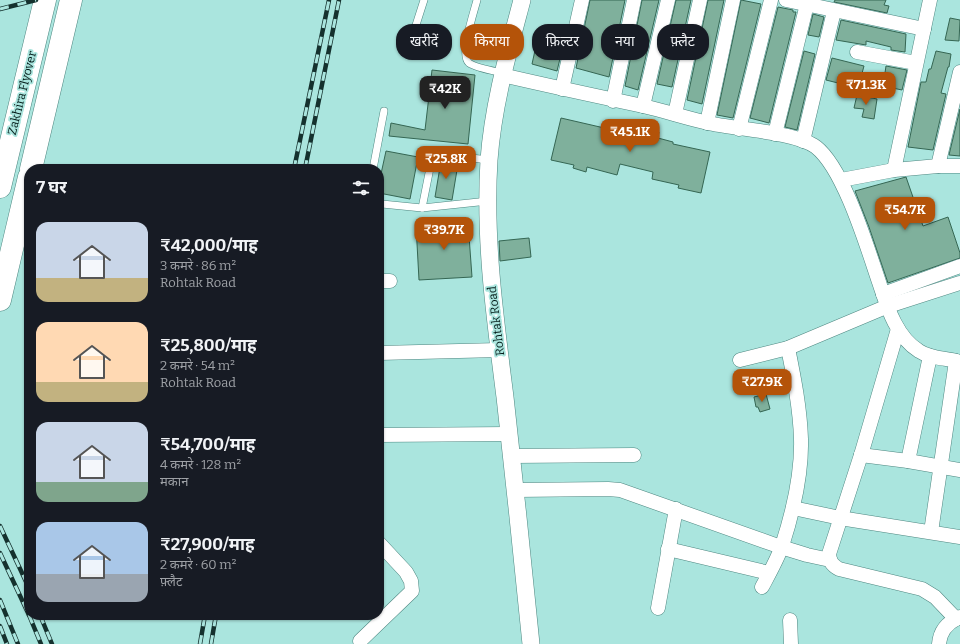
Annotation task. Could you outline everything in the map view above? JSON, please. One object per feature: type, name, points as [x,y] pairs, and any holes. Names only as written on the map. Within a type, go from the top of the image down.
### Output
[{"type":"main road","name":"Zakhira Flyover","points":[[0,187],[45,0]]},
{"type":"main road","points":[[32,164],[70,0]]},
{"type":"main road","points":[[0,300],[24,198]]},
{"type":"street","name":"Rohtak Road","points":[[522,0],[502,74],[494,123],[488,201],[490,274],[512,456],[531,644]]},
{"type":"street","points":[[562,89],[582,0]]},
{"type":"street","points":[[613,101],[634,0]]},
{"type":"street","points":[[643,106],[668,0]]},
{"type":"street","points":[[675,114],[700,0]]},
{"type":"street","points":[[707,123],[733,0]]},
{"type":"street","points":[[739,129],[771,0]]},
{"type":"street","points":[[786,0],[808,2],[834,11],[924,29]]},
{"type":"street","points":[[894,170],[930,0]]},
{"type":"street","points":[[775,134],[808,2]]},
{"type":"street","points":[[803,141],[834,11]]},
{"type":"street","points":[[857,52],[916,64]]},
{"type":"street","points":[[938,166],[960,72]]},
{"type":"street","points":[[502,74],[613,101],[643,106],[707,123],[775,134],[803,141],[815,146],[826,156],[841,180],[885,300],[898,329],[919,351],[930,356],[958,361],[930,532]]},
{"type":"street","points":[[841,180],[894,170],[938,166],[960,166]]},
{"type":"street","points":[[740,360],[788,348],[885,300],[960,266]]},
{"type":"street","points":[[885,300],[960,283]]},
{"type":"street","points":[[898,329],[861,455],[829,554],[833,565],[840,569],[913,586],[929,592],[958,618],[950,622],[941,634],[939,644]]},
{"type":"street","points":[[762,587],[781,547],[793,508],[800,467],[801,440],[799,412],[788,348]]},
{"type":"street","points":[[384,352],[499,350]]},
{"type":"street","points":[[908,461],[930,356]]},
{"type":"street","points":[[384,435],[509,434]]},
{"type":"street","points":[[512,456],[634,455]]},
{"type":"street","points":[[861,455],[960,470]]},
{"type":"street","points":[[515,490],[620,490],[781,547],[830,560]]},
{"type":"street","points":[[793,508],[840,518],[960,537]]},
{"type":"street","points":[[658,608],[676,509]]},
{"type":"street","points":[[384,548],[406,572],[411,581],[412,591],[384,617]]},
{"type":"street","points":[[668,549],[769,573]]},
{"type":"street","points":[[359,640],[381,620]]},
{"type":"street","points":[[790,620],[791,644]]},
{"type":"lane","points":[[416,24],[424,0]]},
{"type":"lane","points":[[477,0],[466,47],[466,58],[469,63],[474,66],[502,74]]},
{"type":"lane","points":[[374,164],[384,111]]},
{"type":"lane","points":[[422,208],[432,158],[435,154],[490,160]]},
{"type":"lane","points":[[384,204],[422,208],[488,201]]},
{"type":"building","points":[[590,0],[625,0],[620,24],[601,24],[601,60],[613,60],[609,77],[576,68],[578,60],[593,60],[593,24],[585,24]]},
{"type":"building","points":[[642,0],[659,0],[649,43],[649,24],[637,24]]},
{"type":"building","points":[[676,0],[691,0],[686,24],[671,24]]},
{"type":"building","points":[[708,0],[724,0],[702,104],[687,100],[695,60],[709,60],[709,24],[703,24]]},
{"type":"building","points":[[741,0],[761,4],[733,118],[717,115]]},
{"type":"building","points":[[835,0],[886,0],[884,5],[889,6],[887,13],[834,2]]},
{"type":"building","points":[[778,7],[796,12],[769,123],[750,118]]},
{"type":"building","points":[[813,14],[824,17],[819,37],[808,35]]},
{"type":"building","points":[[950,18],[960,20],[959,41],[945,40]]},
{"type":"building","points":[[841,20],[906,34],[905,52],[891,50],[891,47],[866,41],[866,45],[836,40]]},
{"type":"building","points":[[804,51],[815,54],[797,130],[785,127]]},
{"type":"building","points":[[936,51],[951,54],[949,67],[941,93],[946,94],[933,150],[908,147],[921,82],[926,82]]},
{"type":"building","points":[[832,58],[864,66],[858,88],[826,80]]},
{"type":"building","points":[[533,60],[560,60],[557,71],[532,64]]},
{"type":"building","points":[[630,60],[645,60],[638,90],[625,86]]},
{"type":"building","points":[[662,60],[678,60],[672,87],[657,84]]},
{"type":"building","points":[[886,66],[907,70],[902,90],[883,86]]},
{"type":"building","points":[[432,70],[475,75],[468,144],[389,136],[391,123],[425,130]]},
{"type":"building","points":[[857,95],[877,99],[874,119],[862,117],[864,109],[854,108]]},
{"type":"building","points":[[960,109],[960,156],[949,155]]},
{"type":"building","points":[[561,118],[613,130],[614,125],[643,132],[644,129],[659,132],[658,138],[673,142],[673,144],[710,152],[701,193],[678,188],[679,185],[652,179],[653,172],[620,164],[617,175],[587,167],[586,172],[573,168],[574,165],[551,160]]},
{"type":"building","points":[[386,151],[418,157],[410,199],[384,194],[383,164]]},
{"type":"building","points":[[441,161],[458,164],[452,200],[435,197]]},
{"type":"building","points":[[906,177],[923,226],[948,217],[960,253],[960,258],[888,283],[855,191]]},
{"type":"building","points":[[468,222],[472,277],[419,280],[416,225]]},
{"type":"building","points":[[529,238],[531,257],[500,261],[499,241]]},
{"type":"building","points":[[766,394],[770,409],[760,412],[758,407],[756,407],[754,397]]},
{"type":"railway","points":[[0,9],[36,0]]},
{"type":"railway","points":[[295,164],[329,0]]},
{"type":"railway","points":[[306,164],[339,0]]},
{"type":"railway","points":[[0,526],[24,577]]},
{"type":"railway","points":[[0,553],[24,604]]},
{"type":"railway","points":[[0,600],[18,644]]},
{"type":"railway","points":[[31,620],[41,644]]},
{"type":"railway","points":[[42,620],[52,644]]},
{"type":"railway","points":[[200,644],[204,620]]},
{"type":"railway","points":[[211,644],[215,620]]},
{"type":"railway","points":[[0,626],[7,644]]}]
